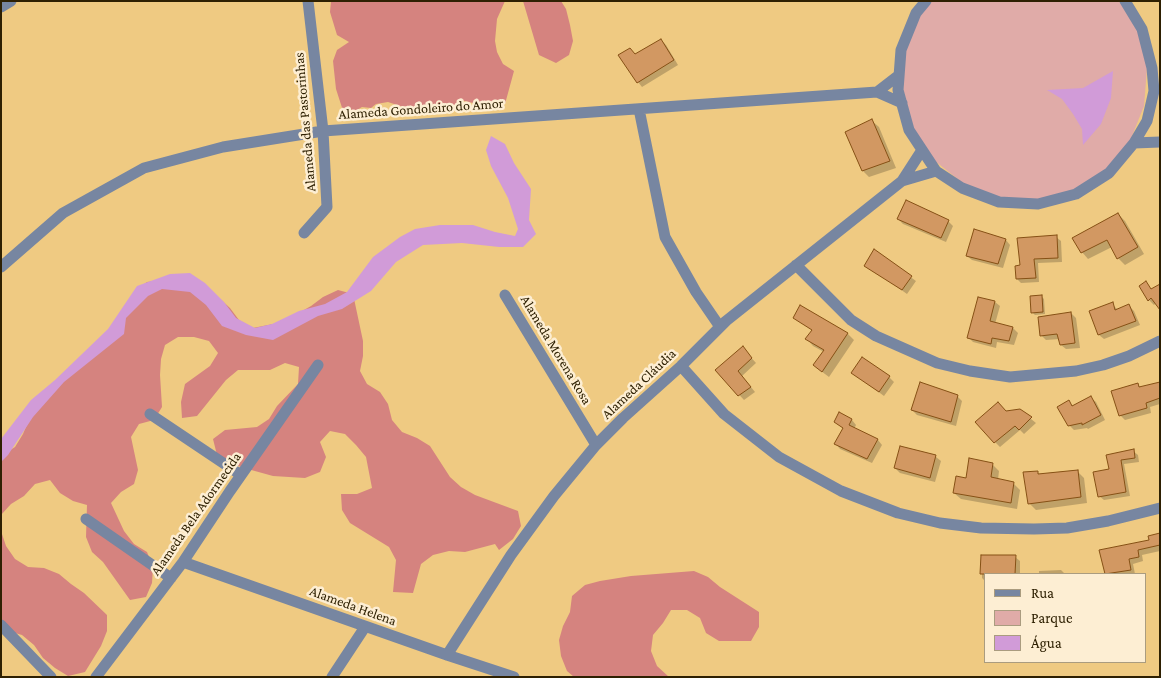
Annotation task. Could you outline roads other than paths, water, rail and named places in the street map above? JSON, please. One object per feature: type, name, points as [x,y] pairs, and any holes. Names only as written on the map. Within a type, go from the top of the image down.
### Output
[{"type":"street","points":[[1,7],[11,1]]},
{"type":"street","name":"Alameda das Pastorinhas","points":[[304,232],[327,207],[323,131],[308,1]]},
{"type":"street","points":[[926,1],[916,13],[901,50],[898,90],[909,130],[936,171],[962,188],[999,202],[1038,204],[1076,194],[1109,173],[1134,143],[1147,120],[1157,93],[1156,73],[1142,29],[1125,1]]},
{"type":"street","points":[[877,92],[899,75]]},
{"type":"street","name":"Alameda Gondoleiro do Amor","points":[[1,267],[63,213],[144,168],[223,147],[323,131],[877,92],[902,103]]},
{"type":"street","points":[[639,109],[665,237],[696,292],[720,326]]},
{"type":"street","points":[[1134,143],[1160,142]]},
{"type":"street","points":[[902,181],[922,150]]},
{"type":"street","points":[[902,181],[936,171]]},
{"type":"street","name":"Alameda Cláudia","points":[[447,655],[511,555],[554,496],[596,445],[681,366],[720,326],[902,181]]},
{"type":"street","points":[[796,265],[851,320],[876,336],[938,363],[970,371],[1010,377],[1076,371],[1130,356],[1160,341]]},
{"type":"street","name":"Alameda Morena Rosa","points":[[505,295],[596,445]]},
{"type":"street","name":"Alameda Bela Adormecida","points":[[96,677],[183,562],[318,365]]},
{"type":"street","points":[[681,366],[724,414],[779,457],[841,491],[898,514],[940,523],[981,528],[1034,529],[1067,528],[1108,521],[1160,508]]},
{"type":"street","points":[[150,414],[241,475]]},
{"type":"street","points":[[86,518],[171,578]]},
{"type":"street","name":"Alameda Helena","points":[[183,562],[365,627],[514,677]]},
{"type":"street","points":[[1,625],[52,677]]},
{"type":"street","points":[[332,677],[365,627]]},
{"type":"water","points":[[1113,71],[1111,98],[1101,124],[1083,145],[1082,129],[1073,114],[1062,99],[1047,90],[1083,88]]},
{"type":"water","points":[[491,136],[505,144],[514,163],[531,189],[529,220],[536,234],[523,247],[499,247],[462,243],[423,245],[396,262],[371,291],[342,309],[318,316],[273,340],[246,335],[222,326],[206,305],[190,292],[162,289],[148,296],[126,318],[124,334],[64,382],[33,417],[8,455],[1,462],[1,439],[31,400],[55,380],[108,329],[137,286],[170,274],[190,273],[205,283],[224,302],[236,318],[255,328],[272,324],[299,311],[325,304],[347,292],[373,257],[400,237],[415,229],[440,225],[473,225],[515,236],[518,229],[508,198],[491,166],[486,150]]}]
